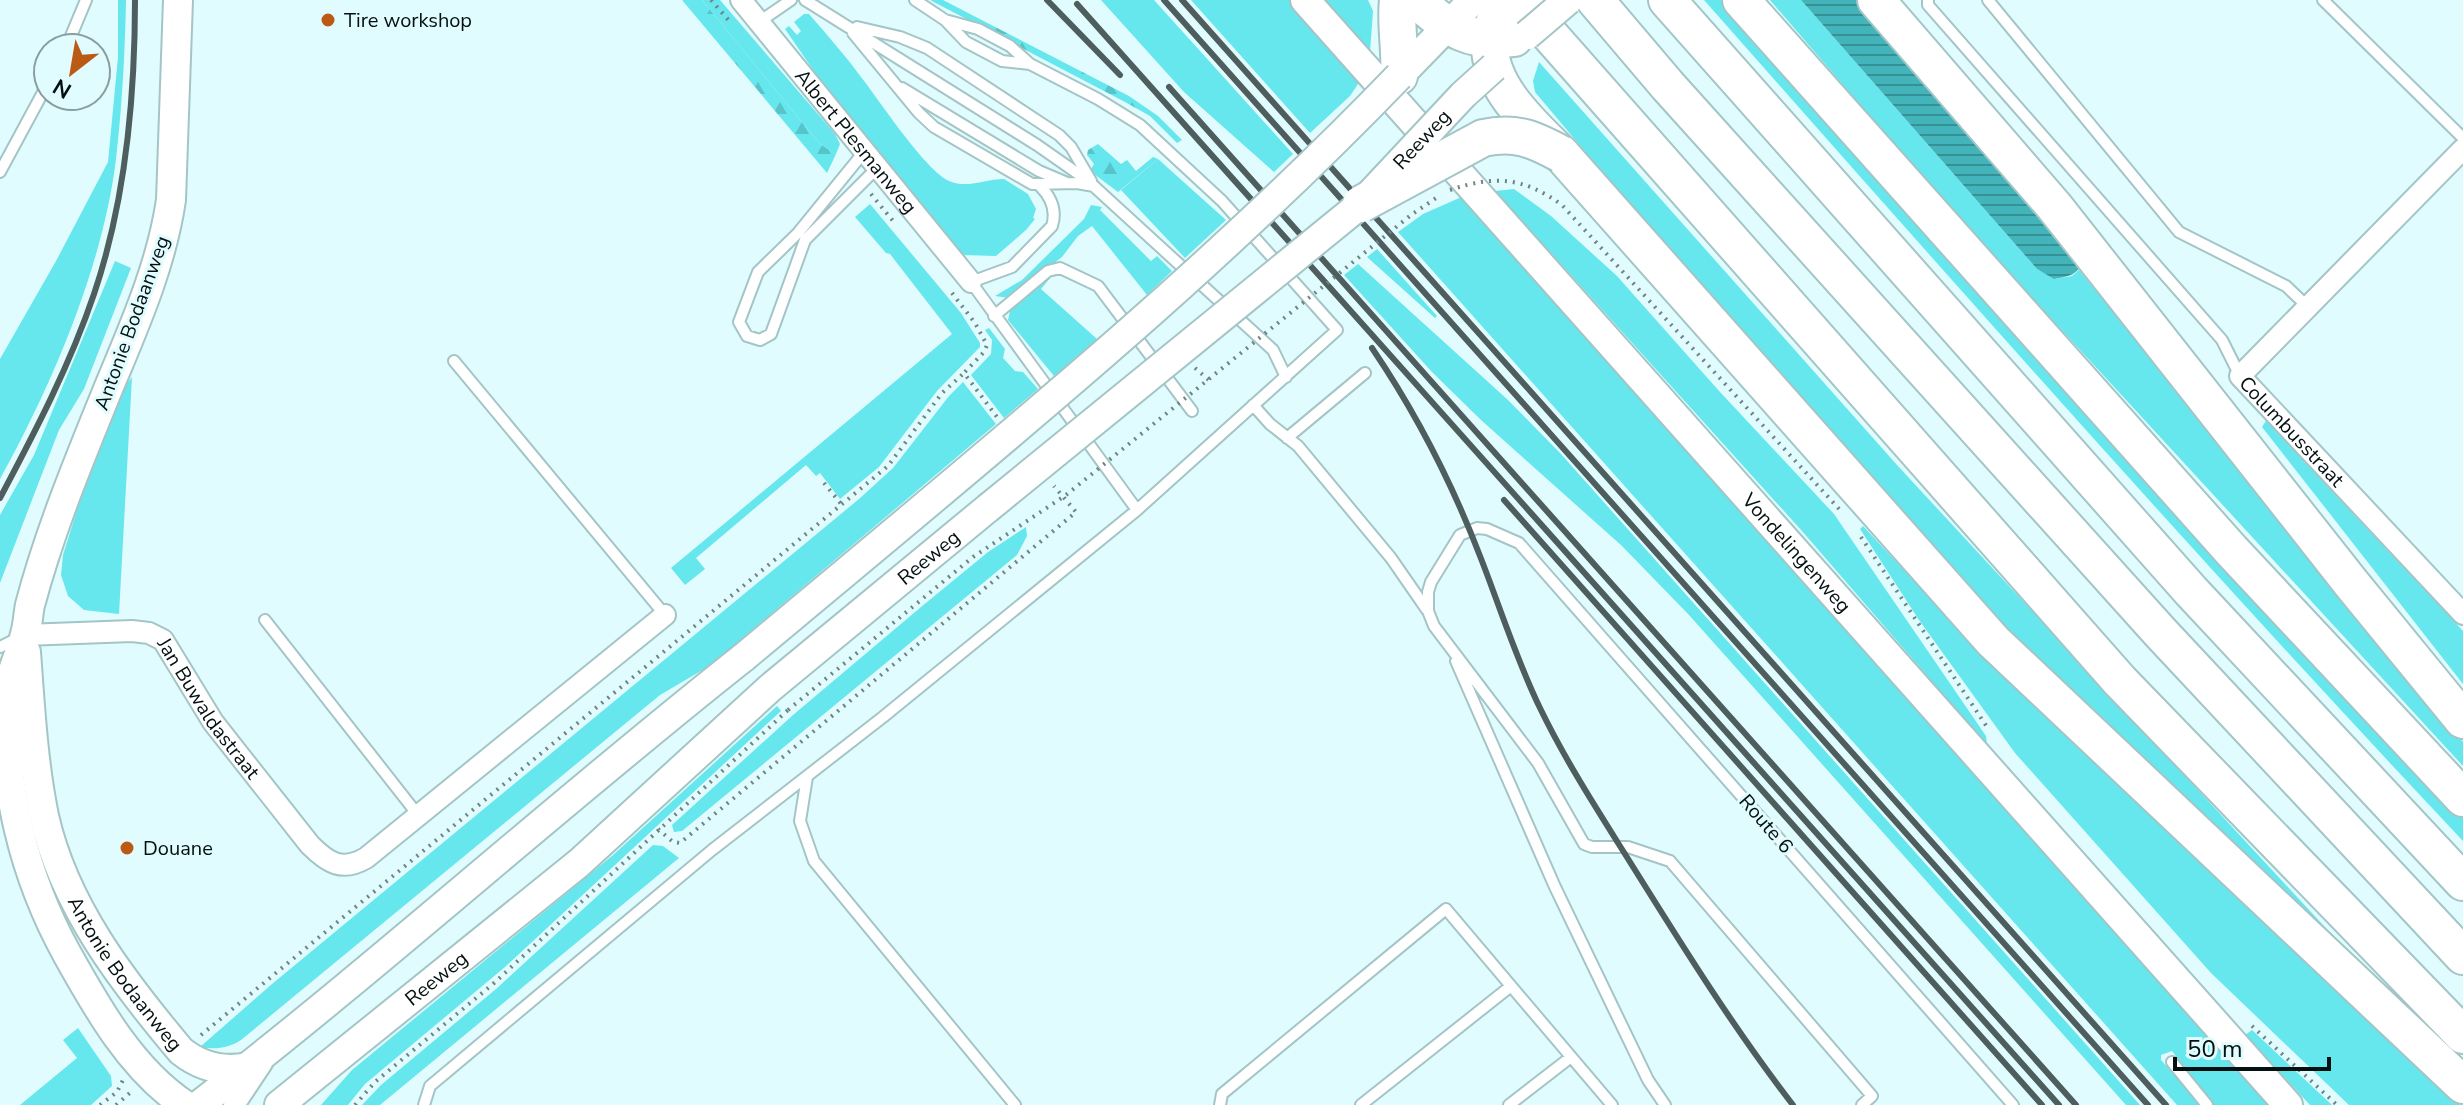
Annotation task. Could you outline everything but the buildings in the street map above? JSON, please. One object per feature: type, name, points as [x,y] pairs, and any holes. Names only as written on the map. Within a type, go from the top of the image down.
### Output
[{"type":"highway","points":[[1398,0],[1399,76]]},
{"type":"highway","points":[[1418,0],[1448,26],[1492,53],[1519,110],[1561,154],[1850,507],[1954,597],[2019,667],[2463,1085]]},
{"type":"highway","points":[[1492,53],[1505,0]]},
{"type":"highway","points":[[1519,0],[2120,681],[2463,1035]]},
{"type":"highway","points":[[1595,0],[1668,86],[2160,632],[2463,956]]},
{"type":"highway","points":[[1667,0],[2191,591],[2463,882]]},
{"type":"highway","points":[[1741,0],[2232,551],[2463,798]]},
{"type":"highway","points":[[1876,0],[2054,206],[2463,720]]},
{"type":"highway","points":[[1492,53],[1527,35]]},
{"type":"highway","points":[[1361,204],[1483,138],[1504,135],[1530,137],[1561,154]]},
{"type":"main road","name":"Antonie Bodaanweg","points":[[178,0],[171,200],[166,232],[149,288],[84,449],[13,641],[7,695],[9,767],[24,853],[35,887],[60,941],[93,998],[140,1063],[185,1105]]},
{"type":"main road","name":"Vondelingenweg","points":[[1305,0],[2288,1105]]},
{"type":"main road","name":"Reeweg","points":[[199,1105],[271,1050],[1035,413],[1142,319],[1335,140],[1473,0]]},
{"type":"main road","points":[[1527,35],[1568,0]]},
{"type":"main road","name":"Reeweg","points":[[288,1100],[579,863],[770,688],[1070,438],[1361,204],[1463,95],[1492,53]]},
{"type":"main road","name":"Antonie Bodaanweg","points":[[13,641],[40,792],[57,856],[77,905],[150,1014],[181,1051],[191,1059],[213,1067],[226,1070],[248,1067]]},
{"type":"main road","name":"Antonie Bodaanweg","points":[[140,1063],[152,1105]]},
{"type":"street","name":"Albert Plesmanweg","points":[[741,0],[971,282]]},
{"type":"street","name":"Columbusstraat","points":[[2463,149],[2240,376],[2463,614]]},
{"type":"street","points":[[418,815],[665,615]]},
{"type":"street","name":"Jan Buwaldastraat","points":[[13,641],[132,631],[149,633],[163,640],[213,722],[310,845],[325,860],[338,866],[356,864],[418,815]]},
{"type":"street","name":"Reeweg","points":[[234,1105],[271,1050]]},
{"type":"lane","points":[[759,22],[791,0]]},
{"type":"lane","points":[[805,0],[1037,145],[1095,186],[1273,350],[1286,377]]},
{"type":"lane","points":[[915,0],[945,20],[966,42],[1002,61],[1030,64]]},
{"type":"lane","points":[[1928,0],[1928,5],[2222,340],[2240,376]]},
{"type":"lane","points":[[1988,0],[2179,232],[2286,286],[2307,306]]},
{"type":"lane","points":[[2323,0],[2463,138]]},
{"type":"lane","points":[[73,32],[85,3]]},
{"type":"lane","points":[[424,1105],[430,1086],[712,850],[1137,510],[1337,330],[1222,201],[1159,140],[1118,110],[1030,64],[1010,46],[978,29],[945,20]]},
{"type":"lane","points":[[847,25],[934,127],[1017,177],[1040,186],[1095,186]]},
{"type":"lane","points":[[847,25],[900,37],[927,48],[1059,135],[1071,147],[1095,186]]},
{"type":"lane","points":[[894,83],[1039,171],[1069,184]]},
{"type":"lane","points":[[0,172],[32,112]]},
{"type":"lane","points":[[871,160],[805,240],[771,334],[760,340],[747,336],[739,322],[758,272],[871,160]]},
{"type":"lane","points":[[1040,186],[1052,201],[1052,226],[1012,267],[971,282],[1137,510]]},
{"type":"lane","points":[[994,316],[1048,271],[1060,268],[1098,286],[1192,411]]},
{"type":"lane","points":[[454,361],[665,615]]},
{"type":"lane","points":[[1287,438],[1365,373]]},
{"type":"lane","points":[[1253,405],[1298,446],[1391,558],[1428,611],[1434,626],[1538,763],[1584,844],[1592,847],[1628,847],[1670,861],[1876,1100],[1862,1105]]},
{"type":"lane","name":"Route 6","points":[[1428,611],[1426,601],[1431,582],[1460,535],[1477,528],[1487,529],[1519,543],[2013,1105]]},
{"type":"lane","points":[[265,620],[418,815]]},
{"type":"lane","points":[[1449,645],[1555,887],[1648,1080],[1665,1105]]},
{"type":"lane","points":[[807,777],[800,821],[814,861],[1015,1105]]},
{"type":"lane","points":[[1220,1105],[1222,1094],[1446,909],[1612,1105]]},
{"type":"lane","points":[[1361,1105],[1511,986]]},
{"type":"lane","points":[[1509,1105],[1571,1057]]},
{"type":"lane","points":[[2172,1062],[2207,1105]]},
{"type":"path","name":"Reeweg","points":[[355,1105],[375,1082],[493,984],[788,710],[973,557],[1066,495],[1411,215],[1453,188],[1498,179],[1517,181],[1549,195],[1562,205],[1850,507]]},
{"type":"path","points":[[181,1051],[888,466],[942,393],[984,352],[987,345],[975,323]]},
{"type":"path","points":[[964,373],[1000,421]]},
{"type":"path","points":[[658,829],[673,842],[680,843],[1076,512],[1048,478]]},
{"type":"path","points":[[824,483],[842,505]]},
{"type":"path","points":[[1856,530],[1992,734]]},
{"type":"path","points":[[739,793],[746,802]]},
{"type":"path","points":[[2248,1022],[2337,1105]]},
{"type":"green space","points":[[118,0],[126,0],[122,100],[116,159],[100,241],[56,365],[0,479],[0,359],[108,162],[118,57]]},
{"type":"green space","points":[[682,0],[702,0],[820,144],[836,154],[827,173]]},
{"type":"green space","points":[[702,0],[720,0],[835,134],[840,144],[836,154],[820,144]]},
{"type":"green space","points":[[930,0],[943,0],[1129,96],[1158,116],[1182,140],[1177,143],[1150,116],[1125,102]]},
{"type":"green space","points":[[1101,0],[1154,0],[1293,154],[1274,172],[1184,92]]},
{"type":"green space","points":[[1191,0],[1290,0],[1360,81],[1350,96],[1310,133]]},
{"type":"green space","points":[[1325,0],[1368,0],[1373,11],[1370,52]]},
{"type":"green space","points":[[1704,0],[1725,0],[2463,815],[2463,841],[2175,529]]},
{"type":"green space","points":[[1770,0],[1801,0],[2037,269],[2055,279],[2072,276],[2079,270],[2463,742],[2463,766],[1941,199]]},
{"type":"green space","points":[[809,14],[836,45],[915,149],[939,174],[949,181],[963,184],[1004,179],[1028,194],[1036,209],[1035,219],[1026,230],[996,256],[962,255],[840,109],[785,29],[789,26],[797,35],[801,31],[794,22]]},
{"type":"green space","points":[[1539,62],[1897,465],[2360,965],[1983,608],[1739,335],[1535,92],[1533,81]]},
{"type":"green space","points":[[1098,144],[1121,164],[1127,160],[1136,171],[1153,157],[1158,159],[1118,192],[1090,171],[1094,164],[1087,155],[1088,150]]},
{"type":"green space","points":[[1158,159],[1226,220],[1185,258],[1121,190]]},
{"type":"green space","points":[[1514,189],[1551,216],[1617,276],[1834,514],[1986,736],[1987,745],[1802,531],[1495,191]]},
{"type":"green space","points":[[1466,195],[2278,1105],[2213,1105],[2172,1051],[2161,1055],[2161,1060],[2201,1105],[2177,1105],[1398,232],[1423,214]]},
{"type":"green space","points":[[870,204],[961,313],[980,347],[937,391],[879,467],[840,499],[820,473],[816,476],[806,465],[696,558],[705,569],[685,585],[671,568],[952,334],[890,254],[855,217]]},
{"type":"green space","points":[[1091,205],[1102,207],[1100,210],[1151,261],[1157,256],[1172,271],[1147,295],[1092,226],[1078,236],[1062,257],[1009,298],[995,296],[1022,280],[1084,219]]},
{"type":"green space","points":[[1377,249],[1437,316],[1435,318],[1367,257]]},
{"type":"green space","points":[[115,261],[131,268],[84,389],[59,430],[0,583],[0,515],[34,455]]},
{"type":"green space","points":[[1358,264],[1508,400],[1561,454],[2140,1105],[2126,1105],[1689,615],[1622,546],[1432,372],[1344,275]]},
{"type":"green space","points":[[1050,278],[1041,289],[1097,339],[1054,376],[1008,320],[1010,311]]},
{"type":"green space","points":[[989,328],[1005,349],[1003,358],[1015,371],[1023,372],[1038,389],[1004,418],[971,375],[991,354],[992,340],[985,330]]},
{"type":"green space","points":[[132,377],[119,614],[84,610],[68,596],[61,575],[63,555],[78,507],[125,386]]},
{"type":"green space","points":[[963,382],[996,424],[706,668],[660,695],[241,1040],[222,1048],[200,1047],[272,984],[859,499],[893,468]]},
{"type":"green space","points":[[2266,421],[2463,631],[2463,684],[2262,427]]},
{"type":"green space","points":[[1863,526],[2006,680],[2168,827],[2460,1105],[2349,1105],[2211,973],[2015,753],[1919,620],[1860,529]]},
{"type":"green space","points":[[1026,527],[1027,536],[1017,555],[682,831],[674,832],[672,825],[793,715],[988,552]]},
{"type":"green space","points":[[777,706],[781,711],[505,967],[365,1084],[348,1105],[321,1105],[352,1070],[613,855]]},
{"type":"green space","points":[[653,845],[663,846],[679,858],[380,1105],[362,1105],[381,1085],[496,989]]},
{"type":"green space","points":[[78,1028],[111,1076],[112,1086],[91,1105],[20,1105],[77,1058],[63,1040]]},
{"type":"green space","points":[[2252,1030],[2332,1105],[2310,1105],[2245,1035]]},
{"type":"shaded area","points":[[1801,0],[1865,0],[2084,261],[2079,269],[2069,276],[2054,279],[2037,269]]},
{"type":"railway","points":[[0,498],[63,372],[85,320],[105,258],[126,148],[133,74],[135,0]]},
{"type":"railway","points":[[1047,0],[1120,75]]},
{"type":"railway","points":[[1164,0],[2148,1105]]},
{"type":"railway","points":[[1182,0],[2166,1105]]},
{"type":"railway","points":[[1077,4],[2059,1105]]},
{"type":"railway","points":[[1169,87],[2076,1105]]},
{"type":"railway","points":[[1372,348],[1404,398],[1445,475],[1523,671],[1562,749],[1692,960],[1793,1105]]},
{"type":"railway","points":[[1504,500],[2042,1105]]},
{"type":"place","name":"Tire workshop","points":[[328,20]]},
{"type":"place","name":"Douane","points":[[127,848]]}]
